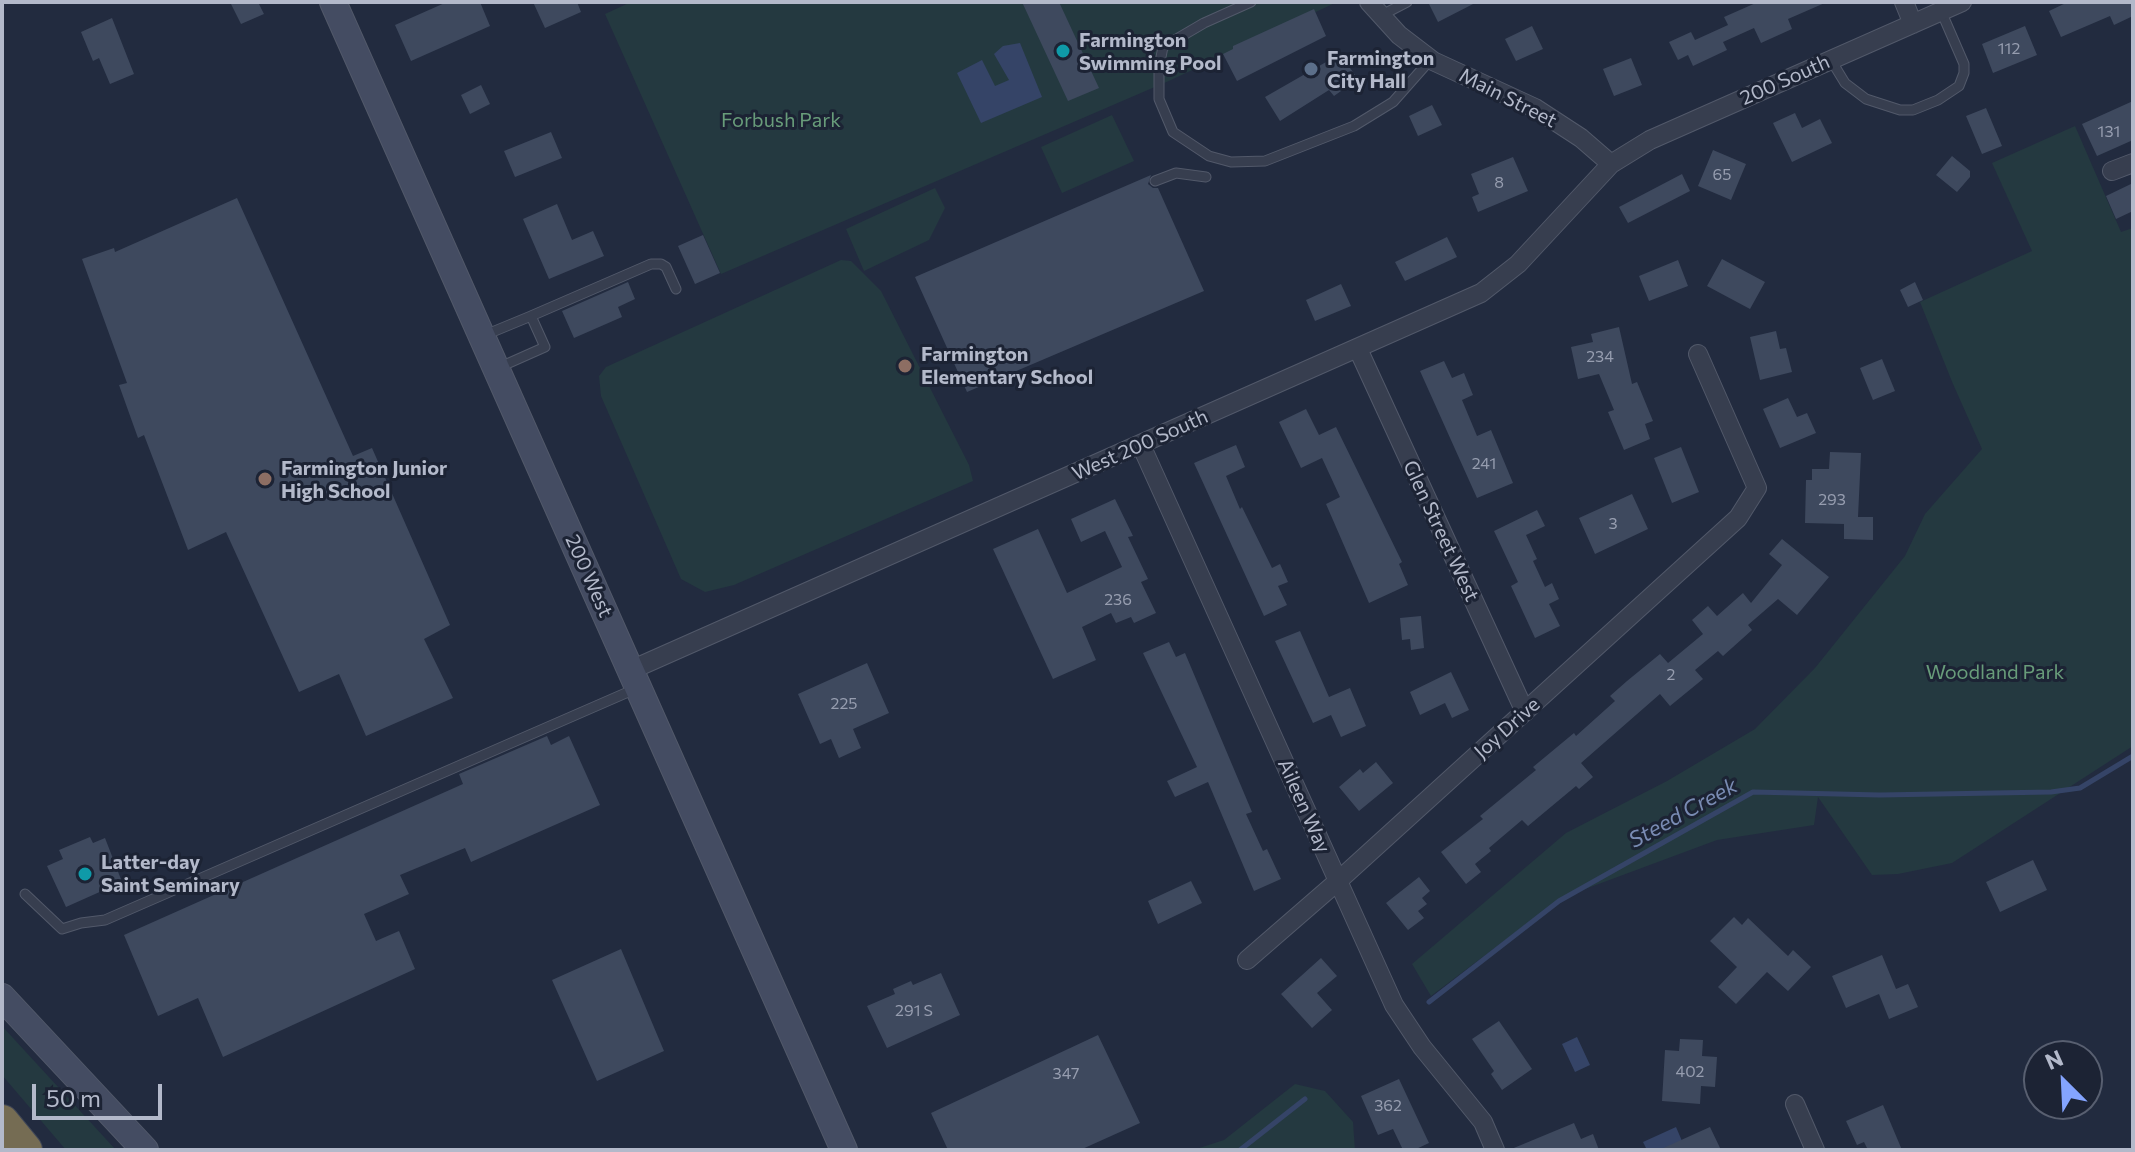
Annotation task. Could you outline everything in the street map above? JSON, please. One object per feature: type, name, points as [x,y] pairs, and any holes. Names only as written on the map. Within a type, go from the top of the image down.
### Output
[{"type":"highway","points":[[2,1122],[25,1150]]},
{"type":"main road","name":"200 West","points":[[333,2],[844,1150]]},
{"type":"main road","points":[[2,997],[145,1150]]},
{"type":"street","points":[[1904,2],[1913,24]]},
{"type":"street","name":"200 South","points":[[1611,164],[1650,140],[1962,2]]},
{"type":"street","name":"Main Street","points":[[1374,9],[1431,59],[1535,108],[1581,138],[1611,164]]},
{"type":"street","points":[[2112,171],[2133,163]]},
{"type":"street","name":"West 200 South","points":[[634,679],[1141,445],[1481,293],[1518,264],[1611,164]]},
{"type":"street","name":"Glen Street West","points":[[1358,349],[1525,712]]},
{"type":"street","name":"Joy Drive","points":[[1247,960],[1738,518],[1757,488],[1698,354]]},
{"type":"street","name":"Aileen Way","points":[[1141,445],[1394,1005],[1422,1047],[1483,1122],[1495,1150]]},
{"type":"street","points":[[1795,1104],[1815,1150]]},
{"type":"lane","points":[[1251,2],[1204,23],[1163,47],[1159,67],[1159,99],[1163,110],[1173,132],[1209,156],[1231,162],[1265,161],[1354,126],[1393,102],[1431,59]]},
{"type":"lane","points":[[1374,9],[1407,2]]},
{"type":"lane","points":[[1831,60],[1845,83],[1866,99],[1900,110],[1913,110],[1938,100],[1959,86],[1964,73],[1964,64],[1941,11]]},
{"type":"lane","points":[[1155,181],[1176,173],[1206,177]]},
{"type":"lane","points":[[482,336],[651,264],[666,267],[676,289]]},
{"type":"lane","points":[[496,368],[545,347],[531,316]]},
{"type":"lane","points":[[25,894],[62,929],[105,920],[634,679]]},
{"type":"green space","name":"Forbush Park","points":[[631,2],[1337,2],[1171,80],[721,274],[605,14]]},
{"type":"green space","points":[[1112,115],[1134,161],[1062,193],[1041,147]]},
{"type":"green space","name":"Woodland Park","points":[[2075,126],[2121,232],[2133,228],[2133,746],[1952,863],[1898,874],[1872,875],[1818,797],[1814,825],[1717,840],[1561,898],[1431,996],[1412,964],[1566,833],[1667,781],[1755,729],[1815,668],[1905,556],[1925,514],[1982,449],[1920,302],[2032,251],[1992,163]]},
{"type":"green space","points":[[935,188],[945,208],[929,240],[864,271],[846,229]]},
{"type":"green space","points":[[841,260],[851,261],[881,291],[969,465],[973,481],[734,585],[705,592],[681,579],[601,396],[599,376],[606,367]]},
{"type":"green space","points":[[2,1026],[116,1150],[66,1150],[2,1075]]},
{"type":"green space","points":[[1295,1084],[1325,1091],[1353,1122],[1355,1150],[1193,1150],[1224,1140]]},
{"type":"water","points":[[1020,43],[1042,97],[981,123],[957,73],[982,60],[995,86],[1009,80],[994,54],[1003,46]]},
{"type":"water","points":[[1577,1037],[1590,1065],[1575,1072],[1562,1044]]},
{"type":"water","points":[[1676,1127],[1682,1141],[1662,1150],[1647,1150],[1643,1142]]},
{"type":"building","points":[[230,2],[258,2],[264,14],[241,24]]},
{"type":"building","points":[[447,2],[480,2],[490,26],[411,61],[395,25]]},
{"type":"building","points":[[533,2],[577,2],[581,12],[545,28]]},
{"type":"building","name":"Farmington Swimming Pool","points":[[1022,2],[1059,2],[1099,88],[1068,101]]},
{"type":"building","points":[[1428,2],[1477,2],[1438,22]]},
{"type":"building","points":[[1758,2],[1827,2],[1788,19],[1792,29],[1761,43],[1754,28],[1723,42],[1727,50],[1693,66],[1688,55],[1678,60],[1669,42],[1691,32],[1695,40],[1728,25],[1724,17]]},
{"type":"building","points":[[2068,2],[2133,2],[2133,16],[2114,25],[2110,16],[2061,37],[2049,11]]},
{"type":"building","points":[[1314,9],[1326,36],[1237,81],[1223,54],[1233,46]]},
{"type":"building","points":[[112,18],[134,74],[110,84],[99,58],[93,61],[81,32]]},
{"type":"building","points":[[1532,26],[1543,49],[1516,61],[1505,39]]},
{"type":"building","points":[[2025,26],[2037,55],[1993,73],[1982,44]]},
{"type":"building","points":[[1340,54],[1358,79],[1334,96],[1329,90],[1280,121],[1265,97]]},
{"type":"building","points":[[1631,58],[1642,85],[1614,96],[1603,69]]},
{"type":"building","points":[[481,85],[490,104],[470,114],[461,95]]},
{"type":"building","points":[[2133,101],[2133,140],[2097,156],[2082,124]]},
{"type":"building","points":[[1432,105],[1442,125],[1418,136],[1409,116]]},
{"type":"building","points":[[1986,108],[2002,146],[1982,154],[1966,116]]},
{"type":"building","points":[[1795,113],[1802,128],[1820,119],[1832,143],[1792,162],[1773,123]]},
{"type":"building","points":[[551,132],[562,158],[515,177],[504,151]]},
{"type":"building","points":[[1713,150],[1746,164],[1731,200],[1698,186]]},
{"type":"building","points":[[1952,156],[1970,171],[1970,177],[1957,192],[1936,175]]},
{"type":"building","points":[[1513,157],[1528,191],[1478,212],[1472,197],[1479,194],[1471,174]]},
{"type":"building","points":[[1682,174],[1690,191],[1628,223],[1619,207]]},
{"type":"building","points":[[1151,175],[1148,184],[1158,188],[1204,291],[967,392],[915,277]]},
{"type":"building","points":[[2133,183],[2133,211],[2116,219],[2106,196]]},
{"type":"building","points":[[237,198],[353,456],[372,448],[450,625],[424,639],[453,698],[366,736],[339,674],[299,692],[226,532],[188,550],[144,435],[138,438],[119,385],[127,383],[82,259],[114,248],[115,252]]},
{"type":"building","points":[[557,204],[572,240],[593,231],[604,256],[549,279],[523,219]]},
{"type":"building","points":[[703,235],[720,273],[695,284],[678,246]]},
{"type":"building","points":[[1447,237],[1457,257],[1405,281],[1395,262]]},
{"type":"building","points":[[1722,259],[1765,282],[1750,309],[1707,286]]},
{"type":"building","points":[[1678,260],[1688,286],[1649,301],[1639,276]]},
{"type":"building","points":[[628,282],[635,299],[618,307],[622,317],[574,338],[562,311]]},
{"type":"building","points":[[1915,282],[1923,300],[1908,307],[1900,290]]},
{"type":"building","points":[[1341,284],[1351,306],[1315,321],[1306,300]]},
{"type":"building","points":[[1619,327],[1632,384],[1637,382],[1653,421],[1645,424],[1650,439],[1624,450],[1608,412],[1614,410],[1599,374],[1578,379],[1571,347],[1593,342],[1591,334]]},
{"type":"building","points":[[1776,331],[1780,349],[1786,348],[1792,372],[1760,380],[1750,337]]},
{"type":"building","points":[[1882,359],[1895,391],[1873,400],[1860,368]]},
{"type":"building","points":[[1444,361],[1452,378],[1464,373],[1473,395],[1462,400],[1477,436],[1491,430],[1513,483],[1477,498],[1420,371]]},
{"type":"building","points":[[1788,398],[1797,417],[1807,413],[1816,433],[1780,448],[1763,409]]},
{"type":"building","points":[[1306,409],[1319,435],[1336,427],[1402,562],[1399,564],[1408,585],[1369,603],[1326,504],[1340,497],[1322,458],[1301,468],[1279,422]]},
{"type":"building","points":[[1236,445],[1245,467],[1226,476],[1272,568],[1280,564],[1288,582],[1278,586],[1287,605],[1264,616],[1194,463]]},
{"type":"building","points":[[1681,447],[1699,492],[1672,503],[1654,458]]},
{"type":"building","points":[[1830,452],[1861,453],[1858,517],[1873,517],[1873,540],[1844,539],[1844,524],[1805,523],[1806,480],[1812,480],[1812,469],[1829,469]]},
{"type":"building","points":[[1632,494],[1648,529],[1595,554],[1579,518]]},
{"type":"building","points":[[1115,499],[1133,536],[1128,537],[1148,579],[1141,582],[1156,613],[1134,623],[1131,617],[1116,623],[1111,613],[1082,627],[1096,660],[1053,679],[993,549],[1038,529],[1067,593],[1122,567],[1105,531],[1081,542],[1071,519]]},
{"type":"building","points":[[1537,510],[1545,526],[1526,535],[1545,587],[1552,583],[1559,599],[1549,604],[1560,626],[1535,638],[1511,586],[1518,582],[1494,531]]},
{"type":"building","points":[[1782,539],[1829,577],[1797,615],[1778,599],[1748,625],[1752,630],[1723,656],[1718,651],[1695,670],[1703,679],[1670,706],[1660,694],[1581,763],[1593,777],[1579,789],[1576,786],[1528,826],[1522,820],[1475,864],[1481,872],[1466,884],[1441,852],[1483,819],[1480,816],[1536,770],[1533,767],[1574,733],[1576,736],[1615,701],[1610,696],[1627,681],[1660,654],[1668,663],[1703,634],[1692,620],[1708,606],[1717,616],[1743,593],[1751,603],[1782,565],[1769,554]]},
{"type":"building","points":[[1421,616],[1424,648],[1411,650],[1410,639],[1402,640],[1400,618]]},
{"type":"building","points":[[1300,631],[1329,697],[1350,688],[1366,726],[1341,737],[1331,715],[1313,723],[1275,641]]},
{"type":"building","points":[[1169,642],[1176,657],[1185,653],[1252,812],[1246,814],[1263,851],[1267,849],[1281,879],[1254,891],[1208,782],[1175,797],[1167,781],[1197,767],[1143,653]]},
{"type":"building","points":[[867,663],[889,713],[853,729],[861,748],[839,758],[831,739],[820,744],[798,694]]},
{"type":"building","points":[[1451,672],[1469,710],[1452,718],[1445,703],[1420,715],[1410,692]]},
{"type":"building","points":[[547,736],[551,745],[569,736],[600,805],[471,862],[465,848],[400,875],[409,894],[364,914],[376,941],[399,931],[415,969],[223,1057],[198,998],[158,1016],[124,935],[463,784],[459,774]]},
{"type":"building","points":[[1376,762],[1393,783],[1359,811],[1339,787],[1360,769],[1363,773]]},
{"type":"building","name":"Latter-day Saint Seminary","points":[[90,837],[93,843],[105,838],[122,882],[66,907],[47,866],[63,859],[59,850]]},
{"type":"building","points":[[2033,860],[2047,890],[2000,912],[1986,882]]},
{"type":"building","points":[[1419,877],[1430,891],[1422,898],[1427,904],[1418,911],[1424,918],[1408,930],[1386,903]]},
{"type":"building","points":[[1191,881],[1202,903],[1158,924],[1148,901]]},
{"type":"building","points":[[1734,917],[1742,925],[1748,918],[1788,956],[1793,950],[1811,967],[1788,991],[1767,972],[1736,1004],[1718,987],[1737,967],[1710,941]]},
{"type":"building","points":[[621,949],[664,1051],[597,1081],[552,980]]},
{"type":"building","points":[[1882,955],[1896,989],[1908,984],[1918,1007],[1889,1019],[1879,994],[1846,1008],[1832,976]]},
{"type":"building","points":[[1321,958],[1337,976],[1317,993],[1332,1010],[1312,1028],[1281,994]]},
{"type":"building","points":[[941,973],[960,1015],[887,1048],[867,1006],[895,994],[893,989],[911,981],[913,985]]},
{"type":"building","points":[[1499,1021],[1532,1069],[1502,1090],[1491,1074],[1494,1071],[1472,1039]]},
{"type":"building","points":[[1098,1035],[1140,1123],[1080,1150],[948,1150],[931,1113]]},
{"type":"building","points":[[1680,1039],[1703,1040],[1702,1056],[1717,1057],[1715,1087],[1701,1086],[1700,1104],[1662,1101],[1665,1050],[1679,1051]]},
{"type":"building","points":[[1399,1079],[1429,1143],[1414,1150],[1403,1150],[1393,1129],[1378,1135],[1361,1096]]},
{"type":"building","points":[[1883,1105],[1902,1150],[1868,1150],[1864,1142],[1857,1145],[1846,1121]]},
{"type":"building","points":[[1574,1123],[1581,1139],[1593,1134],[1599,1150],[1509,1150]]},
{"type":"building","points":[[1710,1127],[1721,1150],[1659,1150]]},
{"type":"waterway","name":"Steed Creek","points":[[1429,1002],[1559,901],[1753,792],[1880,795],[2051,792],[2080,788],[2133,756]]},
{"type":"waterway","name":"Steed Creek","points":[[1240,1150],[1305,1099]]},
{"type":"place","name":"Farmington Swimming Pool","points":[[1063,51]]},
{"type":"place","name":"Farmington City Hall","points":[[1311,69]]},
{"type":"place","name":"Farmington Elementary School","points":[[905,366]]},
{"type":"place","name":"Farmington Junior High School","points":[[265,479]]},
{"type":"place","name":"Latter-day Saint Seminary","points":[[85,874]]}]
